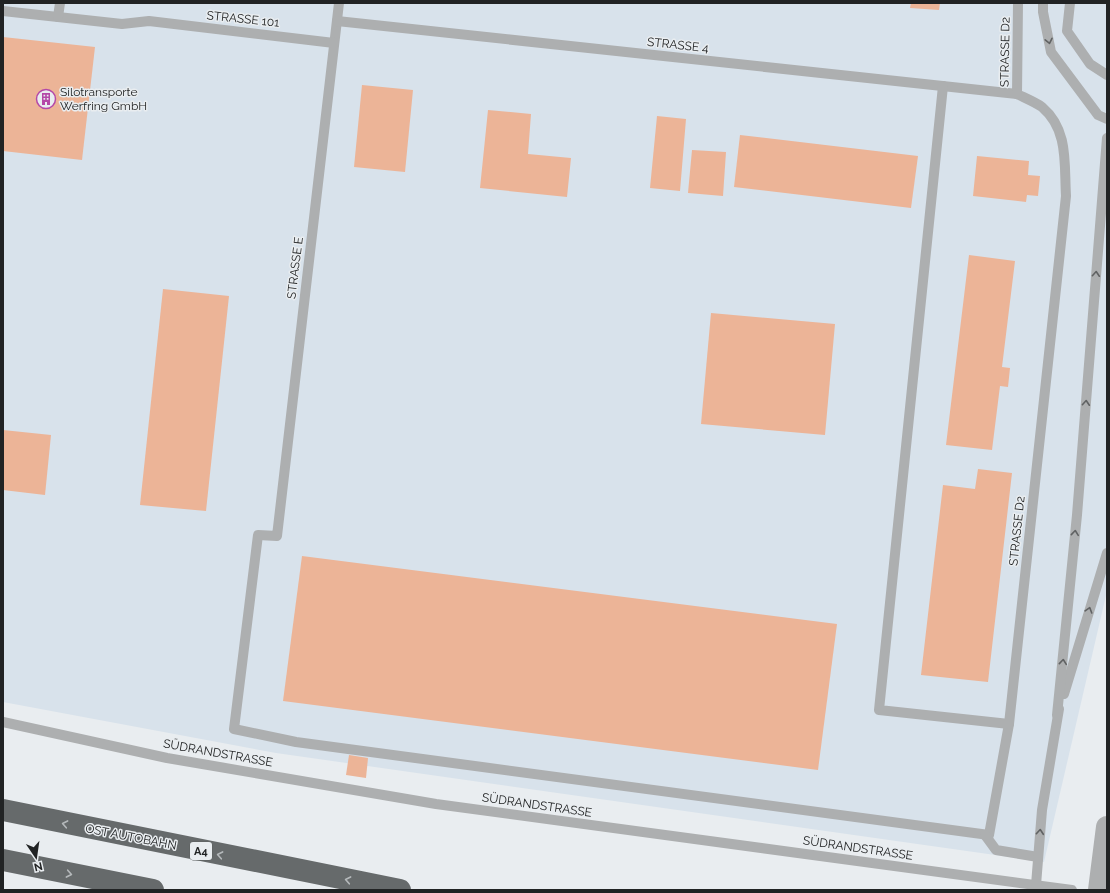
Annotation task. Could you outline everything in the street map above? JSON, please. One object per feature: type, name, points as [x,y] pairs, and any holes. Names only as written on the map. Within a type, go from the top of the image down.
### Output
[{"type":"highway","name":"OST AUTOBAHN","points":[[3,810],[400,890]]},
{"type":"highway","points":[[3,860],[154,890]]},
{"type":"street","points":[[1099,890],[1107,827]]},
{"type":"lane","points":[[58,18],[60,3]]},
{"type":"lane","name":"STRASSE E","points":[[339,3],[277,536],[258,535],[234,729],[296,742],[985,835]]},
{"type":"lane","name":"STRASSE D2","points":[[985,835],[989,835],[1009,724],[1066,196],[1062,137],[1057,126],[1041,106],[1017,94],[1018,3]]},
{"type":"lane","points":[[1043,3],[1042,12],[1051,52],[1098,115],[1107,119]]},
{"type":"lane","points":[[1070,3],[1067,31],[1090,64],[1107,75]]},
{"type":"lane","name":"STRASSE 101","points":[[3,11],[122,24],[149,22],[334,43]]},
{"type":"lane","name":"STRASSE 4","points":[[337,21],[1017,94]]},
{"type":"lane","points":[[943,86],[879,710],[1009,724]]},
{"type":"lane","points":[[1036,885],[1042,810],[1057,715],[1077,515],[1107,138]]},
{"type":"lane","points":[[1057,715],[1107,553]]},
{"type":"lane","name":"SÜDRANDSTRASSE","points":[[3,722],[167,758],[436,804],[1072,890]]},
{"type":"lane","points":[[985,835],[996,850],[1038,857]]},
{"type":"shaded area","points":[[3,3],[1107,3],[1107,591],[1044,862],[276,753],[3,702]]},
{"type":"building","points":[[911,3],[940,3],[939,10],[910,8]]},
{"type":"building","name":"Silotransporte Werfring GmbH","points":[[3,37],[95,47],[82,160],[3,151]]},
{"type":"building","points":[[362,85],[413,90],[405,172],[354,167]]},
{"type":"building","points":[[488,110],[531,114],[528,154],[571,158],[567,197],[480,188]]},
{"type":"building","points":[[657,116],[686,119],[680,191],[650,188]]},
{"type":"building","points":[[740,135],[918,156],[911,208],[734,187]]},
{"type":"building","points":[[692,150],[726,152],[723,196],[688,193]]},
{"type":"building","points":[[977,156],[1029,161],[1028,175],[1040,176],[1038,196],[1027,195],[1026,202],[973,196]]},
{"type":"building","points":[[969,255],[1015,261],[1002,367],[1010,368],[1008,387],[1000,386],[992,450],[946,445]]},
{"type":"building","points":[[163,289],[229,296],[206,511],[140,505]]},
{"type":"building","points":[[711,313],[835,324],[825,435],[701,424]]},
{"type":"building","points":[[3,430],[51,435],[45,495],[3,490]]},
{"type":"building","points":[[978,469],[1012,473],[988,682],[921,675],[943,485],[975,489]]},
{"type":"building","points":[[302,556],[837,624],[818,770],[283,701]]},
{"type":"building","points":[[349,755],[368,758],[366,778],[346,775]]},
{"type":"place","name":"Silotransporte Werfring GmbH","points":[[46,99]]}]
